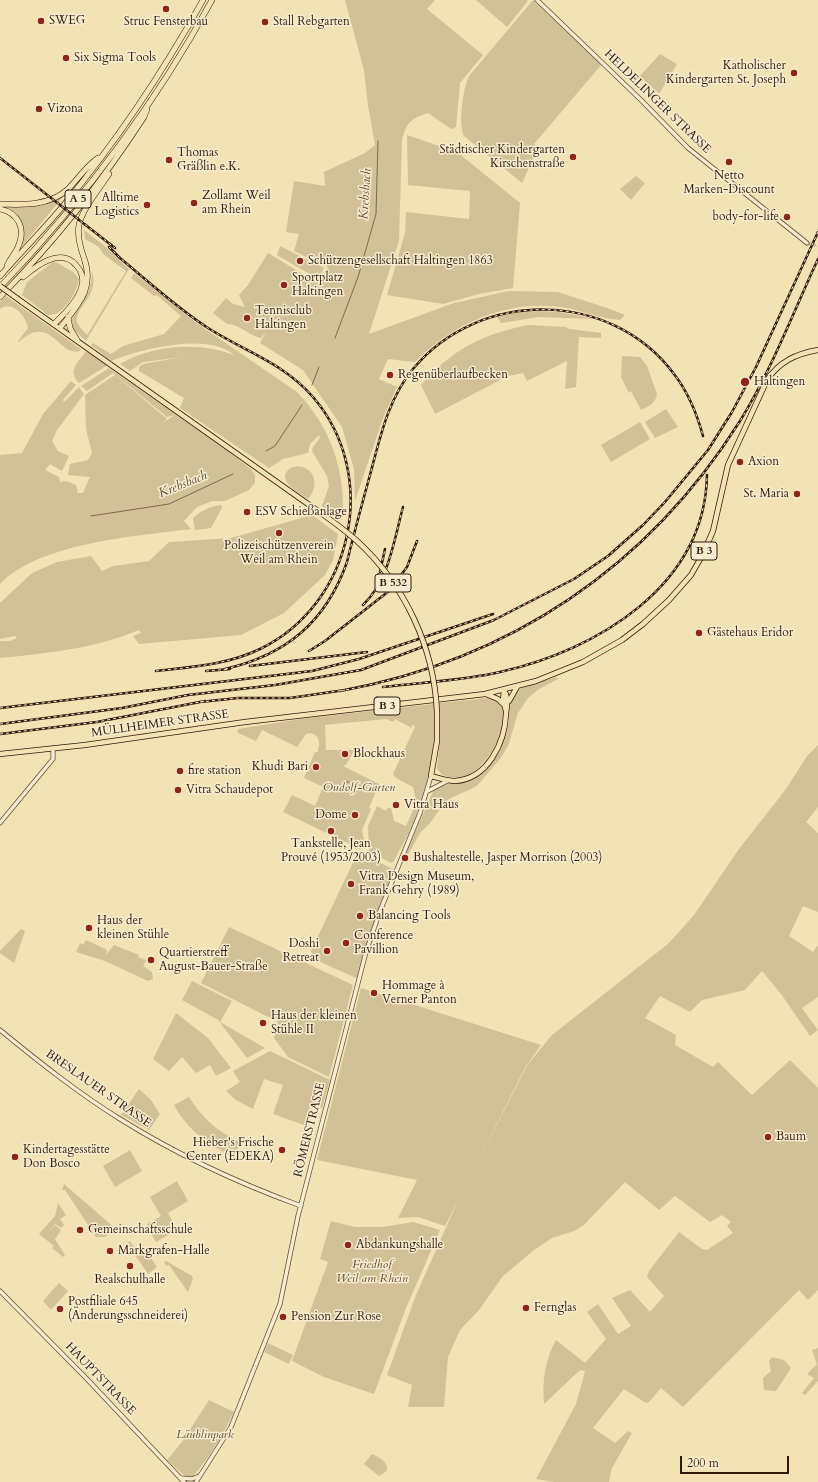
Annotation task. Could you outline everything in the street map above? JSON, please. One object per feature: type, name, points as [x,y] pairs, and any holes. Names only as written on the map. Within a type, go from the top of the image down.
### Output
[{"type":"highway","name":"A 5","points":[[0,276],[64,204],[101,157],[162,70],[204,0]]},
{"type":"highway","name":"A 5","points":[[0,287],[75,203],[148,104],[171,69],[212,0]]},
{"type":"highway","points":[[0,297],[79,209],[113,164],[144,117],[148,104]]},
{"type":"highway","points":[[0,204],[29,204],[54,197],[67,190],[90,163],[101,157]]},
{"type":"highway","points":[[60,328],[85,294],[88,286],[88,268],[79,241],[79,224],[82,216],[112,169],[113,164]]},
{"type":"highway","points":[[0,209],[10,211],[17,218],[22,232],[18,248],[5,270]]},
{"type":"highway","points":[[12,285],[37,265],[51,259],[61,257],[75,263],[82,276],[81,289],[68,308],[54,324]]},
{"type":"highway","points":[[68,317],[68,325],[78,341]]},
{"type":"main road","name":"B 532","points":[[0,287],[92,350],[291,492],[356,540],[376,561],[397,588],[415,621],[424,645],[434,685],[437,712],[437,741],[431,776]]},
{"type":"main road","name":"B 3","points":[[485,694],[517,687],[554,675],[593,657],[627,636],[663,607],[688,580],[710,539],[715,524],[722,484],[728,465],[767,380],[774,370],[787,360],[799,354],[818,350]]},
{"type":"main road","points":[[506,703],[517,687]]},
{"type":"main road","points":[[431,776],[447,780],[469,778],[485,767],[494,756],[502,738],[506,712],[506,703],[502,696],[504,690]]},
{"type":"main road","points":[[485,694],[506,703]]},
{"type":"main road","name":"MÜLLHEIMER STRASSE","points":[[53,748],[269,719],[485,694]]},
{"type":"main road","name":"B 3","points":[[0,754],[53,748]]},
{"type":"street","name":"HELDELINGER STRASSE","points":[[537,0],[642,100],[688,148],[807,243]]},
{"type":"street","points":[[0,823],[53,759],[53,748]]},
{"type":"street","name":"RÖMERSTRASSE","points":[[196,1482],[236,1416],[280,1304],[301,1206],[366,952],[380,911],[428,791],[431,776]]},
{"type":"street","points":[[428,791],[447,780]]},
{"type":"street","name":"BRESLAUER STRASSE","points":[[0,1030],[67,1082],[118,1118],[146,1135],[228,1176],[301,1206]]},
{"type":"street","name":"HAUPTSTRASSE","points":[[0,1291],[86,1378],[184,1482]]},
{"type":"street","points":[[180,1478],[192,1479],[200,1475]]},
{"type":"green space","points":[[345,0],[435,0],[427,9],[483,55],[460,83],[456,127],[451,129],[428,113],[413,119],[406,129],[402,140],[399,241],[369,334],[454,303],[509,291],[558,292],[625,315],[620,320],[600,317],[567,308],[546,306],[505,310],[485,316],[447,335],[415,362],[388,359],[379,379],[397,387],[383,418],[355,501],[354,469],[342,427],[303,370],[260,343],[266,332],[261,338],[257,337],[236,326],[227,324],[213,313],[226,298],[233,304],[245,307],[239,295],[248,285],[268,253],[319,284],[328,267],[294,251],[299,234],[286,232],[294,181],[325,186],[324,172],[365,153],[375,145],[364,70]]},
{"type":"green space","points":[[476,0],[527,0],[528,1],[507,27]]},
{"type":"green space","points":[[533,0],[602,64],[534,144],[538,148],[522,183],[464,136],[461,115],[463,97],[469,76]]},
{"type":"green space","points":[[660,54],[677,64],[659,94],[640,76]]},
{"type":"green space","points":[[407,135],[457,152],[520,203],[513,288],[479,294],[443,304],[387,295],[405,233],[406,212],[469,219],[470,191],[408,185]]},
{"type":"green space","points":[[636,176],[645,183],[631,200],[620,189]]},
{"type":"green space","points":[[66,193],[23,245],[21,244],[23,225],[19,217],[11,210],[0,206],[30,206]]},
{"type":"green space","points":[[84,230],[106,247],[129,269],[86,341],[73,329],[72,320],[90,287],[92,271],[94,280],[93,288],[77,317],[78,324],[87,335],[126,271],[103,254],[99,247],[85,239]]},
{"type":"green space","name":"Schützengesellschaft Haltingen 1863","points":[[280,246],[324,268],[318,279],[277,255]]},
{"type":"green space","points":[[54,261],[73,272],[79,279],[72,297],[64,308],[54,315],[48,315],[22,295],[27,282]]},
{"type":"green space","points":[[134,273],[195,322],[297,392],[308,405],[326,432],[337,463],[343,495],[343,512],[340,512],[340,520],[322,506],[329,486],[327,476],[312,451],[313,447],[320,438],[319,435],[310,444],[308,453],[283,459],[269,468],[180,408],[184,398],[139,371],[139,367],[143,364],[183,357],[143,362],[130,371],[120,364],[146,353],[176,347],[206,348],[234,355],[222,348],[192,344],[156,348],[111,361],[91,345],[93,343],[111,354],[123,346],[164,334],[181,316],[157,295],[154,296],[131,278]]},
{"type":"green space","points":[[6,296],[81,349],[80,351],[73,351],[66,348],[54,338],[39,332],[30,334],[19,342],[18,341],[28,328],[27,323],[21,314],[14,308],[9,306],[0,309],[0,302]]},
{"type":"green space","points":[[537,311],[559,312],[596,319],[539,317],[501,323],[497,317],[512,313]]},
{"type":"green space","points":[[528,325],[565,327],[601,333],[601,338],[579,337],[576,387],[565,389],[567,361],[527,381],[523,373],[508,376],[435,414],[421,385],[432,373],[444,362],[469,345],[497,333]]},
{"type":"green space","points":[[86,351],[108,365],[79,383],[74,374],[74,370],[77,363]]},
{"type":"green space","points":[[622,356],[640,357],[647,366],[657,394],[654,402],[641,410],[631,391],[629,393],[621,377]]},
{"type":"green space","points":[[109,368],[225,449],[251,469],[255,475],[255,483],[249,490],[225,501],[212,501],[197,507],[184,521],[191,529],[117,539],[63,550],[39,559],[17,570],[0,584],[0,455],[22,453],[43,414],[71,381],[76,385],[63,400],[64,402],[79,387],[84,394],[57,430],[52,441],[58,451],[69,456],[62,471],[50,464],[45,470],[59,477],[60,482],[66,481],[76,485],[78,493],[83,493],[90,477],[68,475],[70,464],[88,460],[92,453],[86,429],[85,395],[115,375],[167,419],[161,424],[175,415],[167,417],[113,373],[87,391],[81,386]]},
{"type":"green space","points":[[666,409],[678,427],[655,438],[645,422]]},
{"type":"green space","points":[[640,422],[650,439],[611,462],[601,445]]},
{"type":"green space","points":[[292,467],[306,468],[313,476],[314,487],[308,499],[286,481],[285,476]]},
{"type":"green space","points":[[221,505],[222,508],[211,528],[195,530],[193,518],[206,509]]},
{"type":"green space","points":[[312,515],[338,534],[333,560],[325,575],[284,613],[241,635],[139,644],[133,636],[141,633],[139,630],[87,646],[53,652],[0,658],[0,641],[10,641],[17,638],[15,636],[0,639],[0,603],[32,573],[57,562],[91,556],[102,571],[113,566],[149,561],[169,542],[231,538]]},
{"type":"green space","points":[[556,677],[558,679],[539,689],[528,698],[518,713],[508,746],[500,759],[477,786],[449,799],[444,804],[430,823],[420,833],[409,853],[405,855],[434,789],[446,784],[471,779],[482,772],[492,762],[506,735],[511,702],[516,692],[529,685]]},
{"type":"green space","points":[[485,698],[496,701],[502,709],[504,719],[497,743],[490,755],[472,773],[458,778],[442,775],[437,768],[440,739],[439,703]]},
{"type":"green space","name":"Oudolf-Garten","points":[[434,704],[435,734],[431,765],[423,795],[411,828],[394,861],[391,863],[369,851],[368,826],[377,806],[386,811],[388,808],[391,808],[394,821],[406,826],[411,816],[415,802],[413,787],[396,778],[393,774],[415,727],[412,724],[412,728],[395,719],[393,722],[386,719],[325,725],[326,750],[354,750],[346,765],[343,766],[379,784],[362,830],[364,840],[360,849],[283,812],[292,795],[315,806],[323,787],[304,778],[315,752],[318,752],[318,738],[314,734],[306,734],[297,747],[262,730],[256,741],[238,733],[238,729],[307,718]]},
{"type":"green space","points":[[818,745],[818,807],[806,822],[818,833],[818,912],[803,906],[789,936],[813,952],[817,946],[818,947],[818,997],[802,1008],[818,1030],[810,1036],[781,994],[762,971],[745,990],[702,1000],[690,1012],[660,996],[645,1018],[676,1035],[675,1045],[713,1067],[718,1062],[752,1095],[790,1060],[818,1088],[818,1290],[808,1300],[799,1290],[683,1407],[661,1388],[649,1402],[646,1403],[624,1389],[593,1428],[615,1443],[628,1431],[632,1433],[612,1468],[609,1482],[554,1482],[536,1479],[576,1404],[585,1372],[582,1370],[579,1371],[544,1404],[543,1387],[545,1371],[549,1355],[556,1340],[585,1363],[606,1339],[587,1312],[598,1304],[618,1334],[631,1326],[612,1298],[630,1290],[650,1312],[664,1296],[647,1277],[649,1271],[679,1232],[702,1249],[707,1250],[733,1233],[727,1226],[731,1222],[722,1215],[710,1222],[675,1196],[659,1210],[625,1182],[584,1225],[574,1231],[552,1238],[534,1250],[503,1276],[479,1310],[460,1330],[448,1357],[444,1407],[408,1407],[412,1385],[387,1375],[416,1295],[460,1196],[528,1064],[552,1035],[669,943],[694,915],[739,849],[786,789],[807,756]]},
{"type":"green space","points":[[358,852],[395,870],[358,979],[314,959],[311,951]]},
{"type":"green space","points":[[229,927],[353,985],[329,1077],[288,1057],[274,1038],[278,1022],[201,983]]},
{"type":"green space","points":[[21,929],[25,931],[14,963],[0,953],[0,951]]},
{"type":"green space","points":[[86,940],[107,950],[106,955],[114,945],[139,955],[138,957],[146,960],[143,966],[152,972],[153,979],[148,981],[105,961],[76,952],[80,943],[83,945]]},
{"type":"green space","points":[[192,981],[232,1001],[220,1022],[265,1048],[247,1058],[218,1020],[182,1000]]},
{"type":"green space","points":[[361,988],[541,1045],[526,1066],[445,1226],[418,1217],[398,1218],[417,1180],[317,1160]]},
{"type":"green space","points":[[176,1013],[208,1038],[231,1068],[216,1076],[210,1065],[196,1073],[182,1057],[169,1071],[153,1059]]},
{"type":"green space","points":[[270,1051],[330,1080],[322,1108],[310,1106],[304,1125],[273,1114],[283,1085],[264,1079],[253,1109],[236,1100],[226,1091],[240,1082],[233,1071]]},
{"type":"green space","points":[[139,1089],[151,1100],[160,1114],[149,1130],[121,1115]]},
{"type":"green space","points":[[189,1097],[211,1124],[240,1142],[235,1157],[216,1148],[185,1122],[174,1105]]},
{"type":"green space","points":[[130,1150],[142,1171],[115,1187],[103,1166]]},
{"type":"green space","points":[[177,1181],[188,1201],[168,1213],[177,1230],[156,1242],[146,1225],[161,1216],[150,1197]]},
{"type":"green space","points":[[64,1184],[116,1229],[105,1237],[96,1237],[65,1190],[62,1190]]},
{"type":"green space","points":[[58,1203],[66,1215],[60,1219],[64,1225],[61,1228],[55,1224],[46,1235],[55,1225],[61,1230],[55,1239],[65,1255],[63,1257],[52,1248],[54,1246],[39,1234],[55,1216]]},
{"type":"green space","name":"Friedhof Weil am Rhein","points":[[331,1221],[355,1227],[383,1227],[413,1222],[440,1230],[406,1308],[374,1394],[324,1377],[292,1361],[328,1262],[320,1259]]},
{"type":"green space","points":[[130,1241],[138,1252],[140,1250],[144,1255],[147,1252],[157,1267],[148,1274],[127,1243]]},
{"type":"green space","points":[[166,1261],[192,1276],[193,1279],[188,1292],[169,1265],[167,1266],[164,1262]]},
{"type":"green space","points":[[59,1283],[68,1291],[51,1310],[43,1301]]},
{"type":"green space","points":[[268,1343],[293,1355],[289,1364],[264,1352]]},
{"type":"green space","points":[[818,1348],[818,1381],[805,1395],[802,1393],[814,1378],[807,1374],[817,1364],[812,1350]]},
{"type":"green space","points":[[772,1357],[784,1360],[791,1368],[776,1391],[764,1390],[763,1378],[771,1371],[769,1361]]},
{"type":"green space","name":"Läublinpark","points":[[209,1400],[234,1412],[211,1453],[193,1476],[186,1477],[167,1460],[182,1442]]},
{"type":"green space","points":[[372,1454],[383,1460],[387,1468],[387,1471],[379,1476],[364,1464]]},
{"type":"waterway","name":"Krebsbach","points":[[335,338],[358,277],[376,214],[378,141]]},
{"type":"waterway","name":"Krebsbach","points":[[312,385],[319,367]]},
{"type":"waterway","name":"Krebsbach","points":[[266,451],[275,446],[302,405]]},
{"type":"waterway","name":"Krebsbach","points":[[91,516],[169,504],[233,474]]},
{"type":"waterway","points":[[343,782],[349,782]]},
{"type":"tunnel","points":[[807,243],[818,246]]},
{"type":"railway","points":[[0,158],[115,248]]},
{"type":"railway","points":[[0,724],[122,708],[188,695],[275,685],[361,670],[494,620],[574,579],[608,556],[643,525],[665,502],[708,450],[732,412],[756,367],[818,232]]},
{"type":"railway","points":[[109,247],[120,258],[185,312],[208,328],[277,366],[302,385],[313,397],[334,429],[346,463],[351,500],[347,536],[336,570],[317,602],[292,628],[260,649],[235,659],[156,671]]},
{"type":"railway","points":[[340,691],[402,676],[461,656],[517,630],[569,599],[618,562],[663,520],[703,473],[740,421],[772,362],[818,259]]},
{"type":"railway","points":[[225,669],[247,663],[267,655],[285,645],[301,633],[315,619],[328,602],[347,562],[381,433],[397,393],[413,369],[441,343],[473,324],[508,313],[545,310],[581,314],[616,326],[647,346],[674,374],[684,388],[692,404],[703,436]]},
{"type":"railway","points":[[383,687],[457,679],[500,672],[537,662],[573,648],[608,629],[639,607],[666,580],[687,550],[702,514],[707,475]]},
{"type":"railway","points":[[363,605],[372,595],[385,572],[403,507]]},
{"type":"railway","points":[[309,651],[325,641],[389,591],[407,567],[417,541]]},
{"type":"railway","points":[[380,572],[385,549]]},
{"type":"railway","points":[[0,708],[312,671],[359,659],[493,614]]},
{"type":"railway","points":[[250,666],[367,652]]},
{"type":"railway","points":[[206,671],[230,669]]},
{"type":"railway","points":[[200,702],[238,698],[290,698],[345,690]]},
{"type":"railway","points":[[0,734],[97,722],[205,701]]},
{"type":"place","name":"Struc Fensterbau","points":[[166,9]]},
{"type":"place","name":"SWEG","points":[[41,21]]},
{"type":"place","name":"Stall Rebgarten","points":[[265,22]]},
{"type":"place","name":"Six Sigma Tools","points":[[66,58]]},
{"type":"place","name":"Katholischer Kindergarten St. Joseph","points":[[794,73]]},
{"type":"place","name":"Vizona","points":[[39,109]]},
{"type":"place","name":"Städtischer Kindergarten Kirschenstraße","points":[[573,157]]},
{"type":"place","name":"Thomas Gräßlin e.K.","points":[[169,160]]},
{"type":"place","name":"Netto Marken-Discount","points":[[729,162]]},
{"type":"place","name":"Zollamt Weil am Rhein","points":[[194,203]]},
{"type":"place","name":"Alltime Logistics","points":[[147,205]]},
{"type":"place","name":"body-for-life","points":[[787,217]]},
{"type":"place","name":"Schützengesellschaft Haltingen 1863","points":[[300,261]]},
{"type":"place","name":"Sportplatz Haltingen","points":[[284,285]]},
{"type":"place","name":"Tennisclub Haltingen","points":[[247,318]]},
{"type":"place","name":"Regenüberlaufbecken","points":[[390,375]]},
{"type":"place","name":"Haltingen","points":[[745,382]]},
{"type":"place","name":"Axion","points":[[740,462]]},
{"type":"place","name":"St. Maria","points":[[797,494]]},
{"type":"place","name":"ESV Schießanlage","points":[[247,512]]},
{"type":"place","name":"Polizeischützenverein Weil am Rhein","points":[[279,533]]},
{"type":"place","name":"Gästehaus Eridor","points":[[699,633]]},
{"type":"place","name":"Blockhaus","points":[[345,754]]},
{"type":"place","name":"Khudi Bari","points":[[316,767]]},
{"type":"place","name":"fire station","points":[[180,771]]},
{"type":"place","name":"Vitra Schaudepot","points":[[178,790]]},
{"type":"place","name":"Vitra Haus","points":[[396,805]]},
{"type":"place","name":"Dome","points":[[355,815]]},
{"type":"place","name":"Tankstelle, Jean Prouvé (1953/2003)","points":[[331,831]]},
{"type":"place","name":"Bushaltestelle, Jasper Morrison (2003)","points":[[405,858]]},
{"type":"place","name":"Vitra Design Museum, Frank Gehry (1989)","points":[[351,884]]},
{"type":"place","name":"Balancing Tools","points":[[360,916]]},
{"type":"place","name":"Haus der kleinen Stühle","points":[[89,928]]},
{"type":"place","name":"Conference Pavillion","points":[[346,943]]},
{"type":"place","name":"Doshi Retreat","points":[[327,951]]},
{"type":"place","name":"Quartierstreff August-Bauer-Straße","points":[[151,960]]},
{"type":"place","name":"Hommage à Verner Panton","points":[[374,993]]},
{"type":"place","name":"Haus der kleinen Stühle II","points":[[263,1023]]},
{"type":"place","name":"Baum","points":[[768,1137]]},
{"type":"place","name":"Hieber's Frische Center (EDEKA)","points":[[282,1150]]},
{"type":"place","name":"Kindertagesstätte Don Bosco","points":[[15,1157]]},
{"type":"place","name":"Gemeinschaftsschule","points":[[80,1230]]},
{"type":"place","name":"Abdankungshalle","points":[[348,1245]]},
{"type":"place","name":"Markgrafen-Halle","points":[[110,1251]]},
{"type":"place","name":"Realschulhalle","points":[[130,1266]]},
{"type":"place","name":"Fernglas","points":[[526,1308]]},
{"type":"place","name":"Postfiliale 645 (Änderungsschneiderei)","points":[[60,1309]]},
{"type":"place","name":"Pension Zur Rose","points":[[283,1317]]}]
